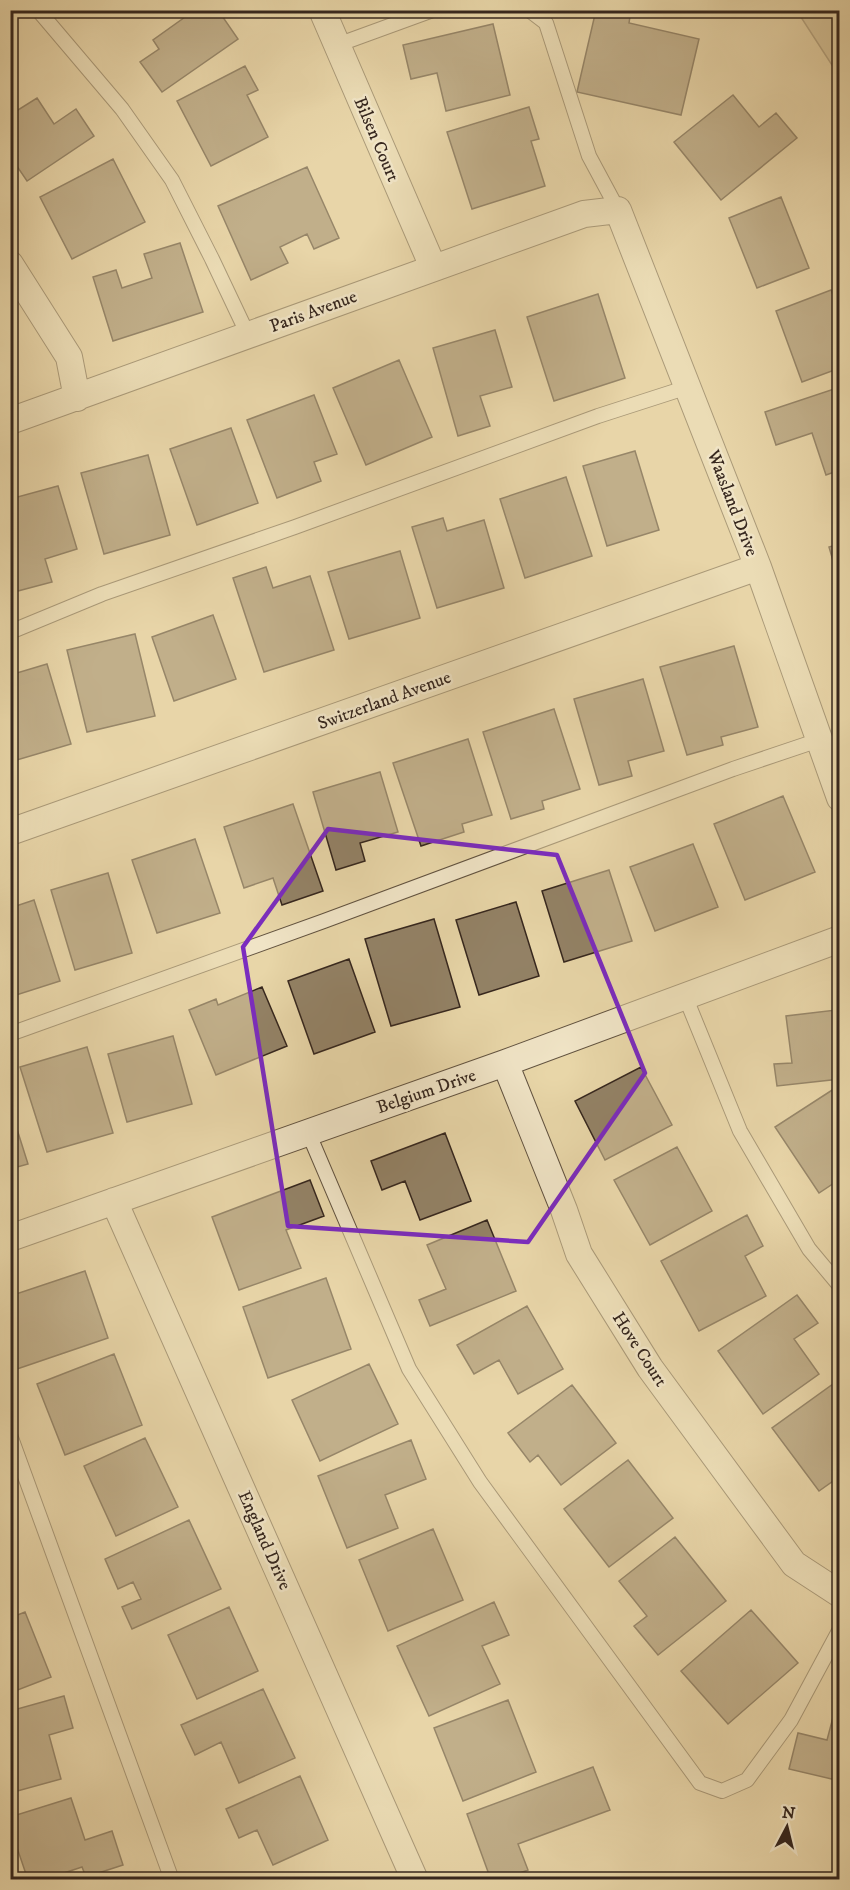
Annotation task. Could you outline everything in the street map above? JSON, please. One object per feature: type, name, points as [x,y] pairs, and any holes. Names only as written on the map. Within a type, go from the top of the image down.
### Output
[{"type":"street","name":"Bilsen Court","points":[[322,10],[433,267]]},
{"type":"street","name":"Paris Avenue","points":[[10,421],[584,214],[618,210]]},
{"type":"street","name":"Waasland Drive","points":[[618,210],[758,567],[840,798]]},
{"type":"street","points":[[10,264],[69,357],[77,398]]},
{"type":"street","name":"Switzerland Avenue","points":[[10,832],[758,567]]},
{"type":"street","name":"Belgium Drive","points":[[10,1238],[505,1063],[840,939]]},
{"type":"street","name":"Hove Court","points":[[505,1063],[564,1210],[579,1254],[644,1358],[794,1564],[840,1594]]},
{"type":"street","name":"England Drive","points":[[114,1201],[416,1880]]},
{"type":"lane","points":[[38,10],[123,109],[172,180],[248,335]]},
{"type":"lane","points":[[337,45],[433,10]]},
{"type":"lane","points":[[529,10],[546,23],[589,156],[618,210]]},
{"type":"lane","points":[[10,632],[102,594],[295,527],[598,416],[688,387]]},
{"type":"lane","points":[[10,1034],[346,913],[733,769],[819,740]]},
{"type":"lane","points":[[685,996],[740,1131],[809,1250],[840,1286]]},
{"type":"lane","points":[[308,1132],[409,1370],[480,1482],[700,1783],[722,1791],[747,1780],[791,1720],[840,1629]]},
{"type":"lane","points":[[10,1436],[172,1880]]},
{"type":"highlighted area","points":[[328,829],[557,855],[645,1073],[528,1242],[288,1226],[243,947]]},
{"type":"shaded area","points":[[797,11],[839,11],[839,76]]},
{"type":"building","points":[[195,10],[218,10],[238,39],[162,92],[140,62],[159,49],[153,40]]},
{"type":"building","points":[[596,10],[631,10],[629,23],[699,39],[681,115],[577,92]]},
{"type":"building","points":[[493,24],[510,95],[446,111],[437,73],[411,79],[403,45]]},
{"type":"building","points":[[245,66],[258,90],[247,95],[268,137],[211,166],[177,101]]},
{"type":"building","points":[[733,95],[759,127],[776,113],[797,138],[721,200],[674,142]]},
{"type":"building","points":[[37,98],[54,124],[76,109],[94,136],[27,181],[10,156],[10,115]]},
{"type":"building","points":[[529,107],[539,139],[531,141],[545,186],[472,209],[447,132]]},
{"type":"building","points":[[113,159],[145,222],[72,259],[40,197]]},
{"type":"building","points":[[307,167],[339,238],[314,249],[307,234],[280,247],[288,263],[251,280],[218,206]]},
{"type":"building","points":[[781,197],[809,268],[757,288],[729,218]]},
{"type":"building","points":[[180,243],[203,312],[113,341],[93,277],[116,270],[122,288],[152,278],[144,254]]},
{"type":"building","points":[[831,290],[840,312],[840,368],[802,382],[776,311]]},
{"type":"building","points":[[598,294],[625,378],[554,401],[527,317]]},
{"type":"building","points":[[495,330],[512,387],[480,396],[490,426],[458,436],[433,348]]},
{"type":"building","points":[[399,360],[432,437],[366,465],[333,388]]},
{"type":"building","points":[[840,387],[840,470],[826,475],[812,433],[776,445],[765,412]]},
{"type":"building","points":[[314,395],[337,454],[314,462],[321,481],[277,498],[247,420]]},
{"type":"building","points":[[231,428],[258,503],[197,525],[170,449]]},
{"type":"building","points":[[635,451],[659,530],[607,546],[583,466]]},
{"type":"building","points":[[148,455],[170,535],[104,554],[81,473]]},
{"type":"building","points":[[566,477],[592,556],[525,578],[500,499]]},
{"type":"building","points":[[58,486],[77,549],[45,559],[52,582],[14,592],[10,579],[10,499]]},
{"type":"building","points":[[443,518],[447,531],[484,520],[504,588],[437,608],[412,527]]},
{"type":"building","points":[[840,544],[840,578],[838,578],[829,547]]},
{"type":"building","points":[[400,551],[420,618],[349,639],[328,572]]},
{"type":"building","points":[[266,567],[273,588],[310,576],[334,650],[264,672],[233,578]]},
{"type":"building","points":[[213,615],[236,679],[174,701],[152,637]]},
{"type":"building","points":[[135,634],[155,716],[87,732],[67,650]]},
{"type":"building","points":[[734,646],[758,727],[721,737],[723,745],[687,755],[660,667]]},
{"type":"building","points":[[47,664],[71,744],[10,762],[10,675]]},
{"type":"building","points":[[643,679],[664,751],[628,761],[632,776],[599,785],[574,699]]},
{"type":"building","points":[[554,709],[580,789],[542,801],[544,809],[511,819],[483,732]]},
{"type":"building","points":[[468,739],[492,815],[462,824],[464,832],[421,846],[393,763]]},
{"type":"building","points":[[380,772],[398,832],[360,843],[365,861],[336,870],[313,792]]},
{"type":"building","points":[[783,796],[815,872],[745,900],[714,824]]},
{"type":"building","points":[[293,804],[323,891],[282,905],[273,878],[244,888],[224,827]]},
{"type":"building","points":[[195,839],[220,913],[157,933],[132,860]]},
{"type":"building","points":[[693,844],[718,907],[655,931],[630,867]]},
{"type":"building","points":[[609,870],[632,941],[564,962],[542,891]]},
{"type":"building","points":[[108,873],[132,953],[75,970],[51,890]]},
{"type":"building","points":[[34,900],[60,981],[10,997],[10,908]]},
{"type":"building","points":[[516,902],[539,976],[479,995],[456,920]]},
{"type":"building","points":[[434,919],[460,1007],[391,1026],[365,939]]},
{"type":"building","points":[[349,959],[375,1032],[314,1054],[288,981]]},
{"type":"building","points":[[262,987],[287,1046],[216,1075],[189,1010],[216,999],[218,1005]]},
{"type":"building","points":[[836,1010],[840,1046],[840,1079],[777,1086],[774,1064],[792,1063],[786,1016]]},
{"type":"building","points":[[173,1036],[192,1104],[127,1122],[108,1054]]},
{"type":"building","points":[[87,1047],[113,1133],[47,1152],[20,1067]]},
{"type":"building","points":[[641,1067],[672,1125],[605,1160],[575,1101]]},
{"type":"building","points":[[840,1085],[840,1179],[819,1193],[775,1127]]},
{"type":"building","points":[[10,1107],[28,1164],[10,1169]]},
{"type":"building","points":[[445,1133],[471,1201],[420,1220],[405,1181],[382,1190],[371,1161]]},
{"type":"building","points":[[677,1147],[712,1211],[650,1245],[614,1180]]},
{"type":"building","points":[[310,1180],[324,1216],[286,1230],[301,1268],[239,1290],[212,1217]]},
{"type":"building","points":[[747,1215],[763,1246],[745,1256],[766,1296],[699,1331],[661,1261]]},
{"type":"building","points":[[487,1220],[516,1291],[430,1326],[419,1300],[446,1289],[427,1245]]},
{"type":"building","points":[[85,1271],[108,1338],[14,1370],[10,1360],[10,1296]]},
{"type":"building","points":[[326,1278],[351,1349],[268,1378],[243,1307]]},
{"type":"building","points":[[797,1295],[818,1323],[794,1339],[819,1374],[763,1414],[718,1351]]},
{"type":"building","points":[[527,1306],[563,1369],[518,1394],[499,1360],[474,1374],[457,1345]]},
{"type":"building","points":[[114,1354],[142,1425],[65,1455],[37,1384]]},
{"type":"building","points":[[369,1364],[398,1424],[320,1461],[292,1400]]},
{"type":"building","points":[[840,1379],[840,1476],[819,1491],[772,1428]]},
{"type":"building","points":[[572,1385],[616,1443],[561,1485],[538,1455],[530,1462],[508,1433]]},
{"type":"building","points":[[145,1438],[178,1507],[116,1536],[84,1466]]},
{"type":"building","points":[[411,1440],[426,1479],[385,1495],[398,1528],[347,1548],[318,1476]]},
{"type":"building","points":[[628,1460],[673,1518],[609,1567],[564,1509]]},
{"type":"building","points":[[189,1520],[221,1589],[132,1629],[122,1607],[141,1599],[133,1582],[118,1589],[105,1559]]},
{"type":"building","points":[[433,1529],[463,1600],[388,1631],[359,1560]]},
{"type":"building","points":[[675,1537],[726,1601],[658,1655],[634,1626],[647,1616],[619,1581]]},
{"type":"building","points":[[494,1602],[509,1635],[482,1646],[500,1684],[429,1716],[397,1646]]},
{"type":"building","points":[[229,1607],[258,1671],[197,1699],[168,1635]]},
{"type":"building","points":[[751,1610],[798,1663],[728,1724],[681,1671]]},
{"type":"building","points":[[25,1612],[51,1677],[10,1693],[10,1618]]},
{"type":"building","points":[[263,1689],[295,1758],[239,1783],[221,1742],[195,1755],[181,1725]]},
{"type":"building","points":[[840,1691],[840,1767],[836,1780],[789,1769],[798,1733],[827,1740]]},
{"type":"building","points":[[64,1696],[73,1728],[49,1735],[61,1779],[10,1793],[10,1711]]},
{"type":"building","points":[[508,1700],[536,1772],[463,1801],[434,1728]]},
{"type":"building","points":[[593,1767],[610,1810],[518,1844],[528,1870],[501,1880],[491,1880],[467,1814]]},
{"type":"building","points":[[300,1776],[328,1840],[273,1865],[257,1830],[239,1838],[226,1809]]},
{"type":"building","points":[[71,1798],[85,1840],[112,1831],[123,1865],[86,1877],[82,1867],[43,1880],[28,1880],[10,1827],[10,1817]]},
{"type":"building","points":[[344,1874],[345,1880],[320,1880]]}]
